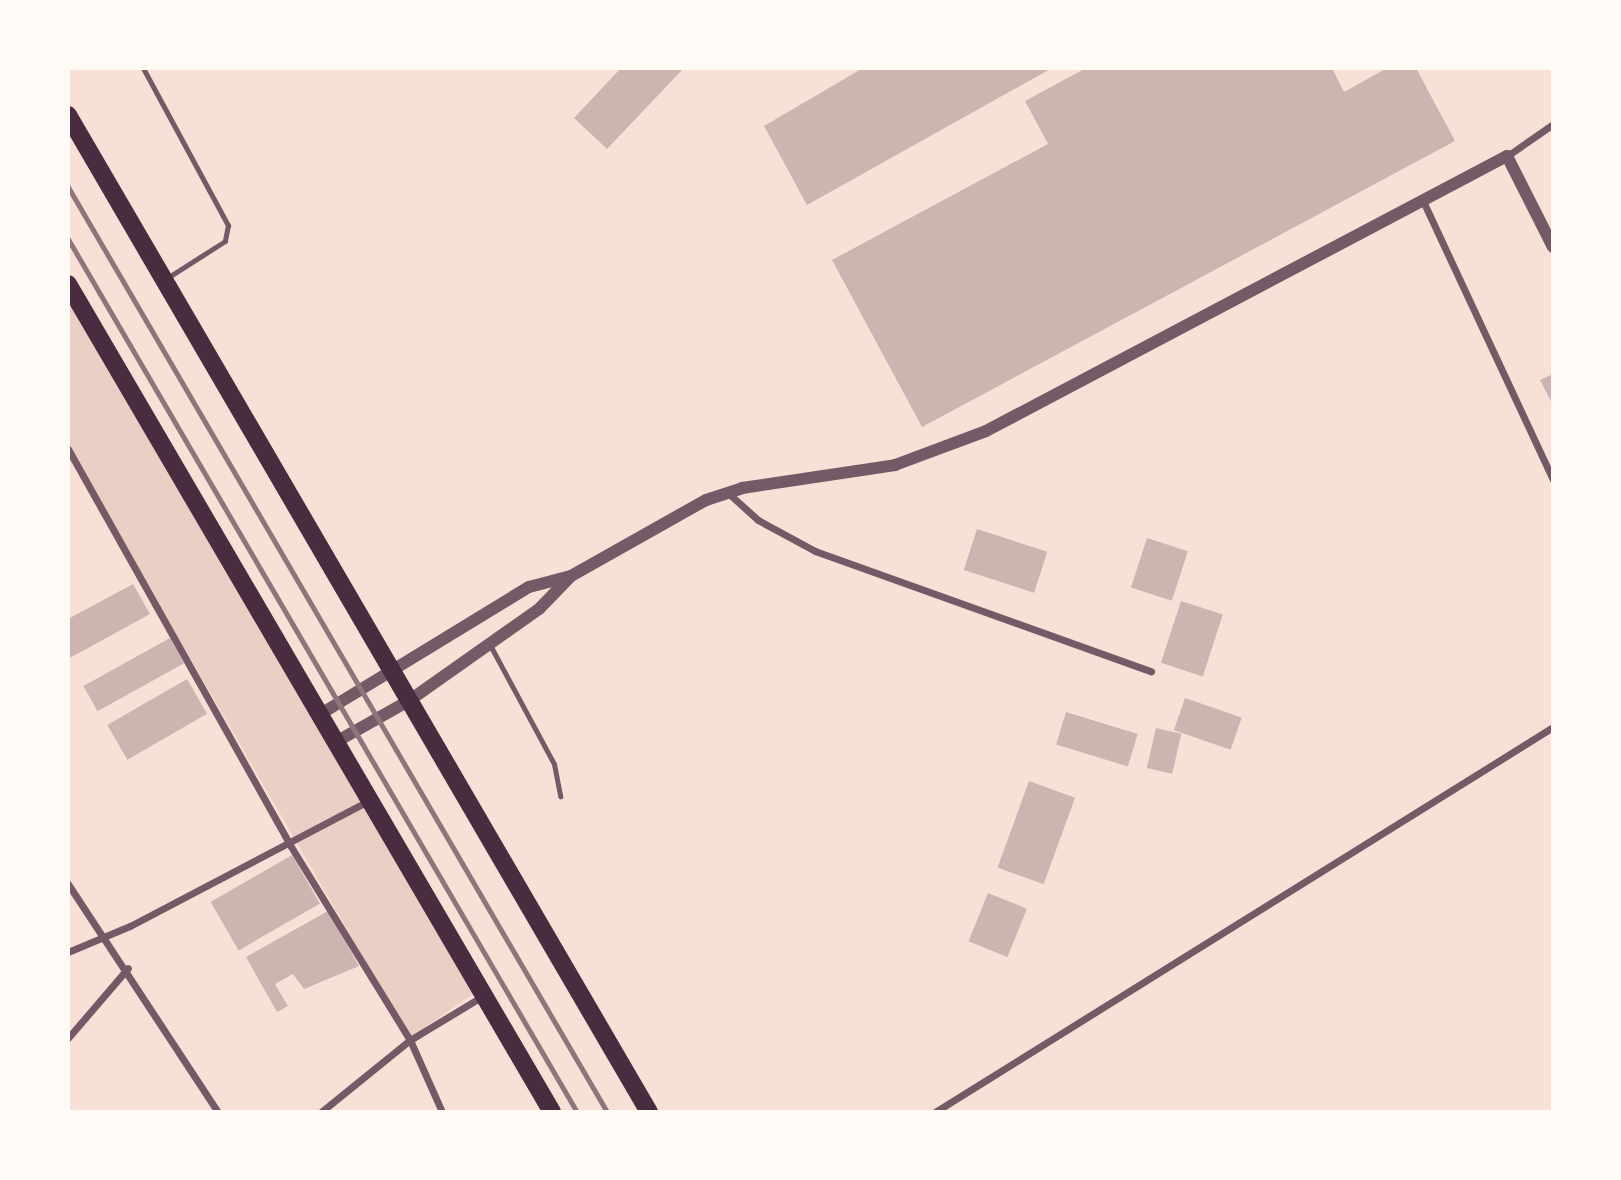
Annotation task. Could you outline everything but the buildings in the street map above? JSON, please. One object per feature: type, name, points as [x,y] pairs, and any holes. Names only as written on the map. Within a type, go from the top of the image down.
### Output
[{"type":"highway","points":[[68,116],[649,1112]]},
{"type":"highway","points":[[68,284],[319,715],[366,802],[552,1112]]},
{"type":"street","points":[[334,743],[410,701],[490,644],[571,576],[726,491],[932,454],[1423,201],[1507,156],[1553,124]]},
{"type":"street","points":[[1507,156],[1553,247]]},
{"type":"street","points":[[1423,201],[1553,480]]},
{"type":"street","points":[[68,449],[290,845],[410,1040],[442,1112]]},
{"type":"street","points":[[726,491],[758,520],[815,551],[1151,671]]},
{"type":"street","points":[[319,715],[529,587],[571,576]]},
{"type":"street","points":[[935,1112],[1553,727]]},
{"type":"street","points":[[68,952],[100,939],[290,845],[366,802]]},
{"type":"street","points":[[68,884],[100,939],[128,968],[218,1112]]},
{"type":"street","points":[[68,1038],[128,968]]},
{"type":"street","points":[[321,1112],[410,1040],[483,996]]},
{"type":"lane","points":[[143,68],[228,225],[225,241],[164,280]]},
{"type":"lane","points":[[490,644],[554,764],[560,796]]},
{"type":"shaded area","points":[[68,283],[480,989],[410,1038],[68,447]]},
{"type":"railway","points":[[68,187],[607,1112]]},
{"type":"railway","points":[[68,239],[577,1112]]}]
